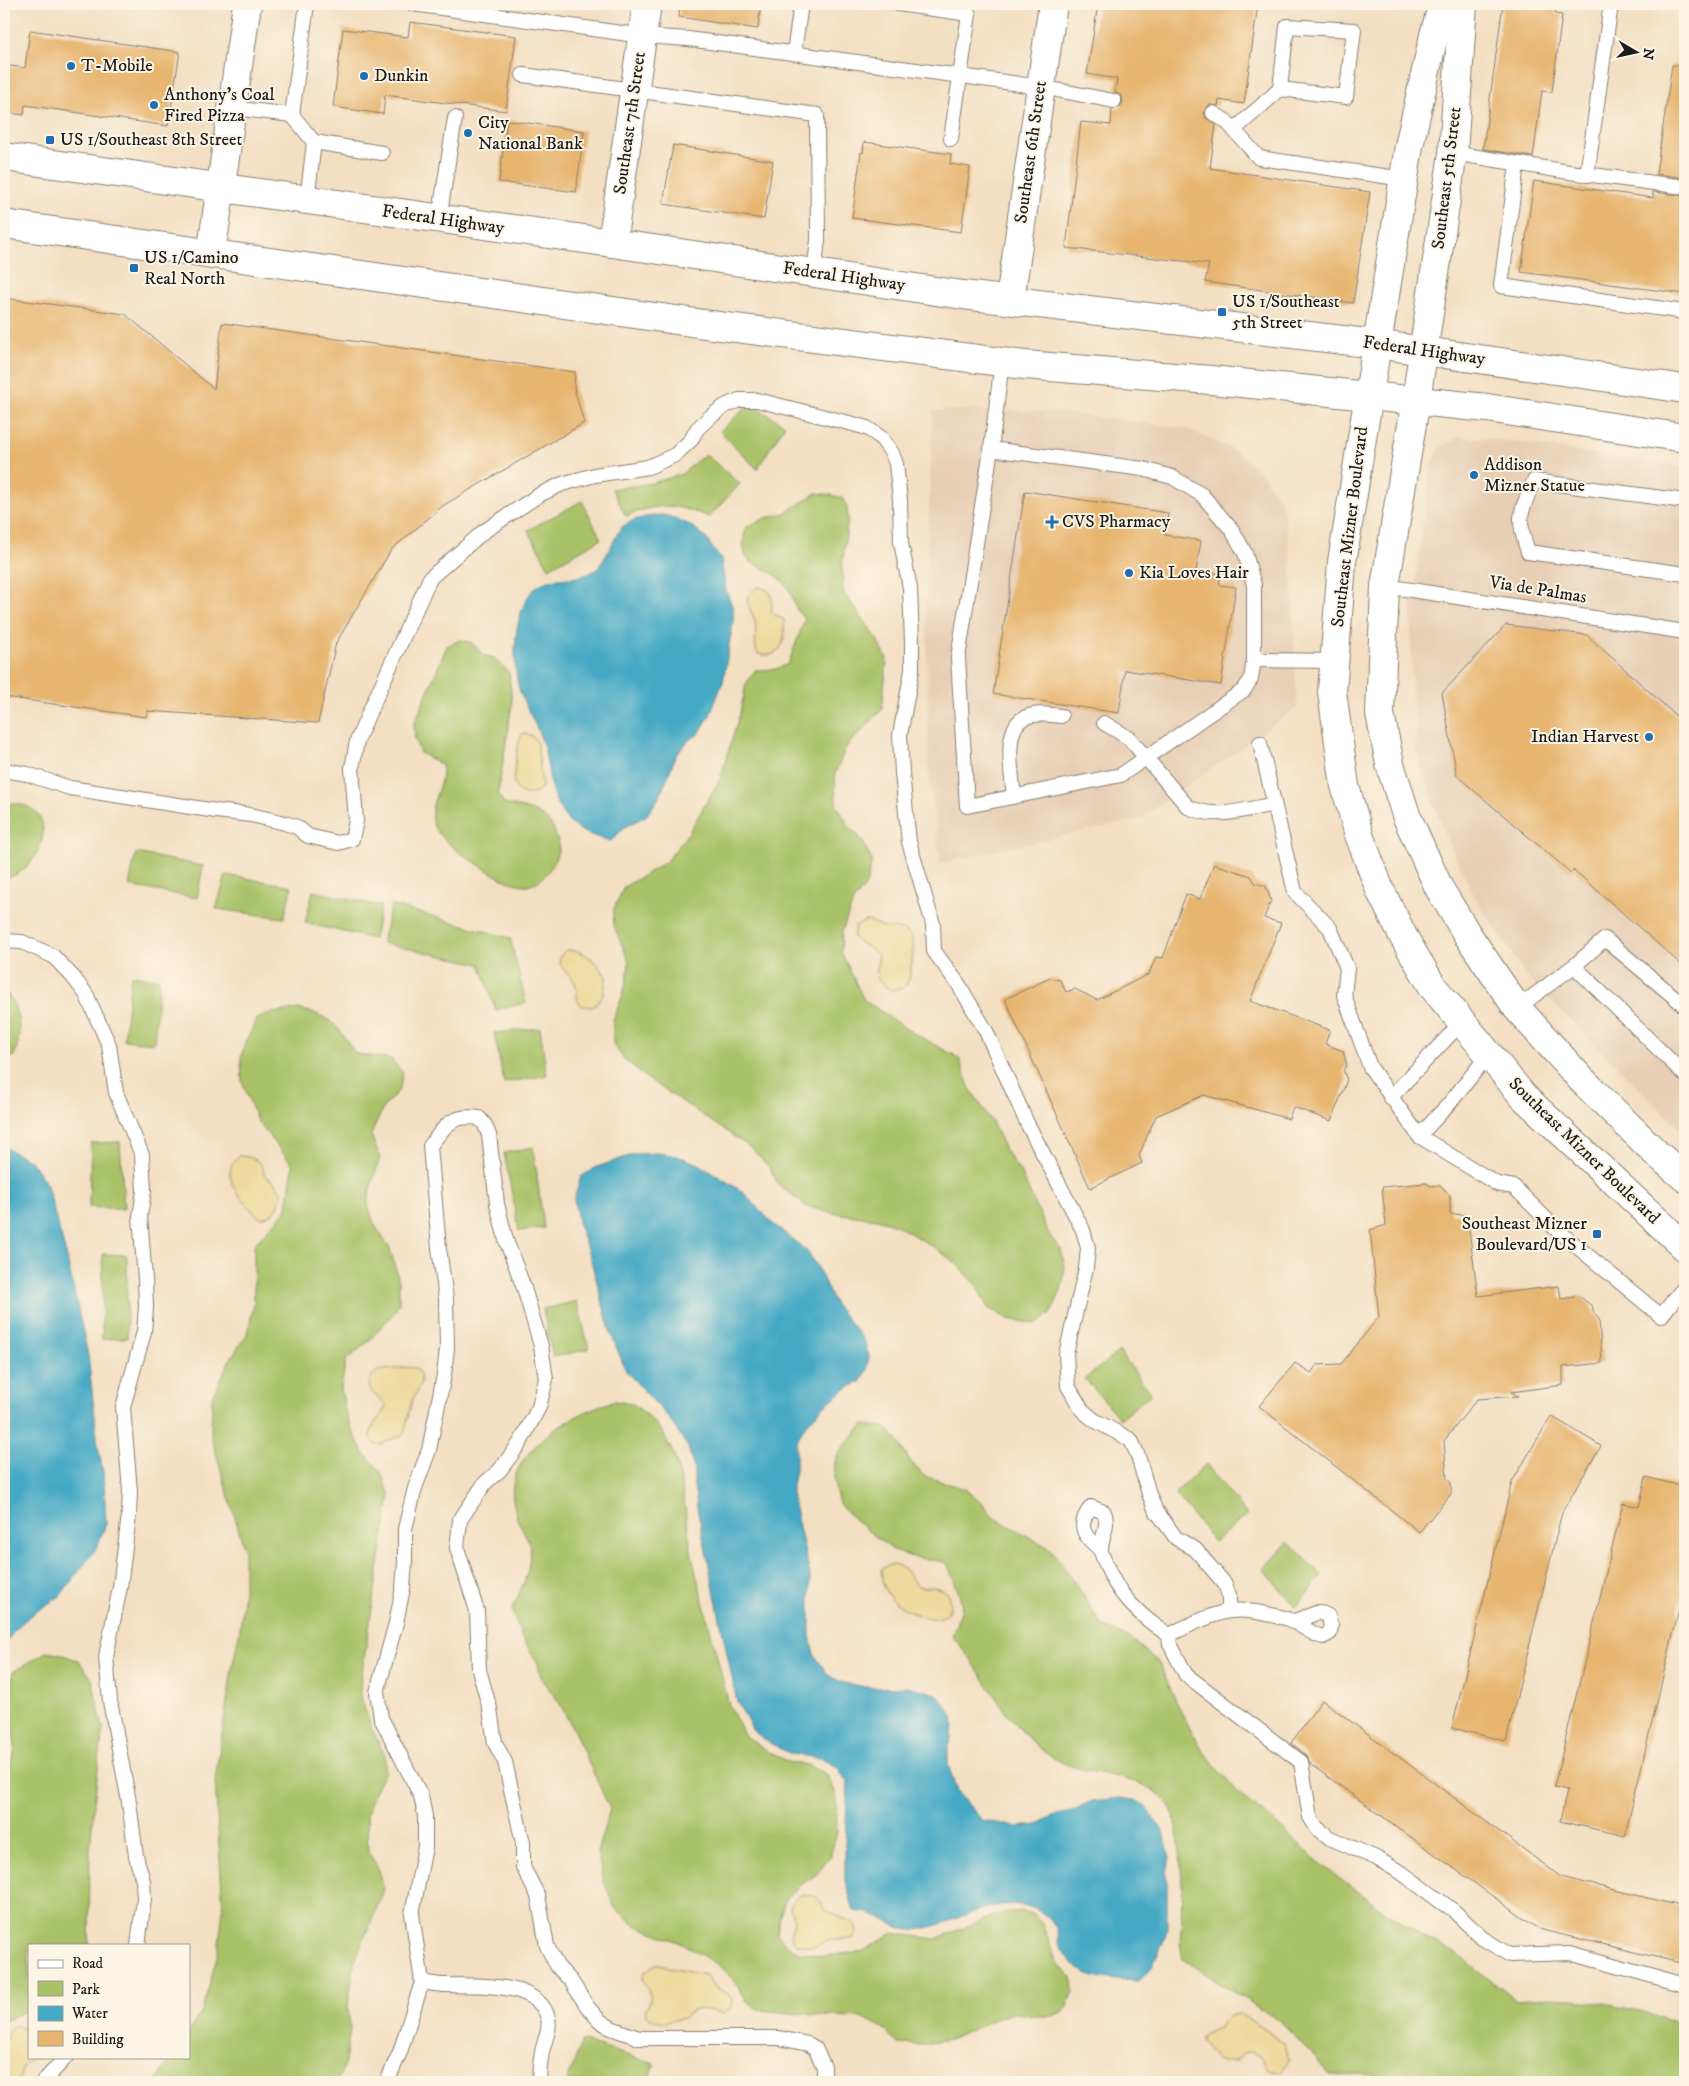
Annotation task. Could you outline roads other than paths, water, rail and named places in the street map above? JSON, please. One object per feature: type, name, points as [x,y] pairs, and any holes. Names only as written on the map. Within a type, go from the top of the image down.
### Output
[{"type":"main road","points":[[211,255],[247,4]]},
{"type":"main road","name":"Southeast 7th Street","points":[[612,243],[647,4]]},
{"type":"main road","name":"Southeast 6th Street","points":[[1010,300],[1053,4]]},
{"type":"main road","points":[[1376,344],[1409,146],[1443,4]]},
{"type":"main road","name":"Southeast 5th Street","points":[[1423,350],[1453,154],[1463,4]]},
{"type":"main road","points":[[1409,146],[1453,154]]},
{"type":"main road","name":"Federal Highway","points":[[4,157],[814,273],[1010,300],[1423,350],[1685,389]]},
{"type":"main road","points":[[4,224],[211,255],[456,287],[704,324],[1002,362],[1416,400],[1487,408],[1685,438]]},
{"type":"main road","name":"Southeast Mizner Boulevard","points":[[1376,344],[1342,562],[1332,692],[1344,786],[1359,835],[1380,890],[1403,936],[1433,987],[1524,1097],[1685,1247]]},
{"type":"main road","points":[[1423,350],[1385,586],[1380,714],[1390,764],[1406,815],[1439,888],[1466,934],[1517,1008],[1612,1111],[1685,1178]]},
{"type":"lane","points":[[292,115],[308,4]]},
{"type":"lane","points":[[413,4],[643,36],[688,39],[1041,87],[1114,101]]},
{"type":"lane","points":[[794,53],[801,4]]},
{"type":"lane","points":[[898,4],[969,9],[951,139]]},
{"type":"lane","points":[[1587,175],[1611,4]]},
{"type":"lane","points":[[1234,130],[1280,89],[1287,26],[1354,30],[1346,97],[1280,89]]},
{"type":"lane","points":[[523,75],[817,116],[818,240],[814,273]]},
{"type":"lane","points":[[232,108],[292,115],[314,142],[382,153]]},
{"type":"lane","points":[[1213,113],[1226,121],[1259,158],[1404,179]]},
{"type":"lane","points":[[439,219],[454,118]]},
{"type":"lane","points":[[307,201],[314,142]]},
{"type":"lane","points":[[1453,154],[1685,188]]},
{"type":"lane","points":[[1517,164],[1501,286],[1685,312]]},
{"type":"lane","points":[[991,449],[1143,469],[1172,477],[1202,495],[1232,530],[1245,553],[1254,585],[1254,660],[1251,679],[1244,690],[1121,775],[967,806],[958,658],[991,449],[1002,362]]},
{"type":"lane","points":[[4,770],[27,774],[70,788],[216,811],[251,814],[285,823],[297,828],[308,836],[338,843],[352,839],[356,821],[352,768],[357,741],[368,715],[430,578],[483,532],[539,495],[562,484],[595,475],[648,467],[675,455],[691,440],[697,430],[711,416],[725,406],[739,400],[756,400],[867,428],[880,437],[892,452],[896,464],[900,500],[901,543],[910,588],[912,670],[900,735],[902,773],[909,842],[933,924],[934,951],[959,985],[986,1031],[1027,1123],[1083,1230],[1088,1248],[1086,1268],[1066,1354],[1068,1386],[1082,1410],[1094,1420],[1132,1440],[1155,1509],[1176,1538],[1195,1550],[1225,1584],[1229,1596],[1229,1611]]},
{"type":"lane","points":[[1685,501],[1534,480],[1522,512],[1520,527],[1528,552],[1685,574]]},
{"type":"lane","name":"Via de Palmas","points":[[1385,586],[1685,632]]},
{"type":"lane","points":[[1254,660],[1334,661]]},
{"type":"lane","points":[[1014,796],[1010,753],[1011,740],[1016,726],[1024,717],[1037,714],[1061,716]]},
{"type":"lane","points":[[1104,723],[1129,738],[1188,807],[1201,813],[1226,814],[1274,804]]},
{"type":"lane","points":[[1260,744],[1294,892],[1330,928],[1347,968],[1344,995],[1370,1067],[1390,1098],[1419,1136],[1497,1184],[1514,1187],[1557,1230],[1661,1316],[1685,1286]]},
{"type":"lane","points":[[1517,1008],[1574,966],[1605,939],[1685,1006]]},
{"type":"lane","points":[[4,941],[22,942],[53,956],[73,976],[86,994],[109,1045],[116,1093],[121,1109],[132,1129],[142,1155],[144,1191],[140,1216],[146,1307],[144,1332],[123,1407],[130,1491],[129,1515],[120,1587],[106,1657],[110,1701],[129,1802],[136,1856],[143,1881],[144,1899],[138,1944]]},
{"type":"lane","points":[[1574,966],[1685,1075]]},
{"type":"lane","points":[[1390,1098],[1462,1022]]},
{"type":"lane","points":[[1419,1136],[1449,1104],[1489,1054]]},
{"type":"lane","points":[[390,2079],[422,1982],[412,1914],[426,1847],[425,1816],[421,1796],[381,1718],[377,1692],[396,1623],[403,1588],[405,1529],[415,1488],[429,1450],[444,1375],[447,1348],[446,1299],[439,1248],[430,1146],[444,1126],[456,1119],[468,1116],[479,1118],[485,1125],[489,1136],[497,1204],[506,1240],[524,1288],[542,1346],[546,1379],[540,1407],[520,1443],[500,1470],[485,1483],[460,1520],[456,1548],[477,1611],[479,1670],[490,1710],[495,1743],[505,1762],[523,1843],[523,1867],[538,1896],[547,1946],[557,1966],[571,1981],[587,2006],[600,2020],[611,2028],[640,2038],[779,2038],[791,2040],[815,2048],[824,2068],[824,2082]]},
{"type":"lane","points":[[1101,1550],[1109,1573],[1120,1593],[1153,1625],[1169,1635]]},
{"type":"lane","points":[[1169,1635],[1191,1624],[1229,1611],[1247,1611],[1286,1618],[1293,1622]]},
{"type":"lane","points":[[1169,1635],[1170,1644],[1186,1675],[1301,1762],[1310,1817],[1317,1828],[1330,1838],[1376,1858],[1402,1873],[1456,1912],[1482,1938],[1510,1955],[1570,1953],[1685,1985]]},
{"type":"lane","points":[[422,1982],[444,1985],[493,1986],[529,1995],[541,2006],[548,2018],[548,2033],[542,2051],[539,2082]]},
{"type":"lane","points":[[43,2082],[65,2058]]},
{"type":"water","points":[[662,515],[679,520],[695,528],[704,536],[721,558],[726,591],[733,608],[733,622],[723,682],[710,715],[699,734],[690,739],[676,755],[660,796],[647,815],[625,827],[611,841],[578,829],[570,823],[557,804],[553,794],[542,741],[518,685],[515,649],[518,623],[527,599],[539,585],[554,580],[587,575],[597,569],[602,563],[622,527],[646,517]]},
{"type":"water","points":[[4,1147],[31,1161],[47,1185],[66,1254],[88,1355],[98,1446],[104,1477],[106,1524],[96,1549],[60,1596],[31,1615],[14,1630],[4,1648]]},
{"type":"water","points":[[657,1153],[677,1156],[699,1164],[743,1192],[772,1223],[807,1251],[817,1266],[834,1303],[864,1340],[869,1356],[867,1371],[861,1381],[844,1390],[825,1405],[803,1428],[796,1443],[796,1464],[791,1491],[810,1575],[810,1636],[814,1654],[829,1676],[844,1683],[872,1688],[911,1687],[937,1694],[953,1715],[954,1727],[948,1749],[948,1764],[953,1780],[958,1793],[982,1820],[1018,1827],[1037,1825],[1052,1816],[1067,1813],[1092,1801],[1120,1798],[1135,1800],[1146,1806],[1165,1836],[1170,1857],[1167,1873],[1167,1929],[1164,1941],[1152,1967],[1139,1981],[1098,1977],[1076,1967],[1060,1946],[1054,1924],[1042,1913],[1027,1906],[1009,1904],[996,1906],[928,1928],[915,1930],[897,1926],[869,1913],[854,1911],[845,1881],[848,1784],[838,1768],[821,1758],[791,1754],[768,1742],[753,1731],[737,1702],[697,1507],[694,1468],[688,1447],[668,1417],[626,1371],[611,1334],[590,1257],[579,1227],[574,1199],[581,1177],[594,1168],[635,1154]]},
{"type":"place","name":"T-Mobile","points":[[71,66]]},
{"type":"place","name":"Dunkin","points":[[364,76]]},
{"type":"place","name":"Anthony's Coal Fired Pizza","points":[[154,105]]},
{"type":"place","name":"City National Bank","points":[[468,133]]},
{"type":"place","name":"US 1/Southeast 8th Street","points":[[50,140]]},
{"type":"place","name":"US 1/Camino Real North","points":[[134,268]]},
{"type":"place","name":"US 1/Southeast 5th Street","points":[[1222,312]]},
{"type":"place","name":"Addison Mizner Statue","points":[[1474,475]]},
{"type":"place","name":"CVS Pharmacy","points":[[1052,522]]},
{"type":"place","name":"Kia Loves Hair","points":[[1129,573]]},
{"type":"place","name":"Indian Harvest","points":[[1649,737]]},
{"type":"place","name":"Southeast Mizner Boulevard/US 1","points":[[1597,1234]]}]
